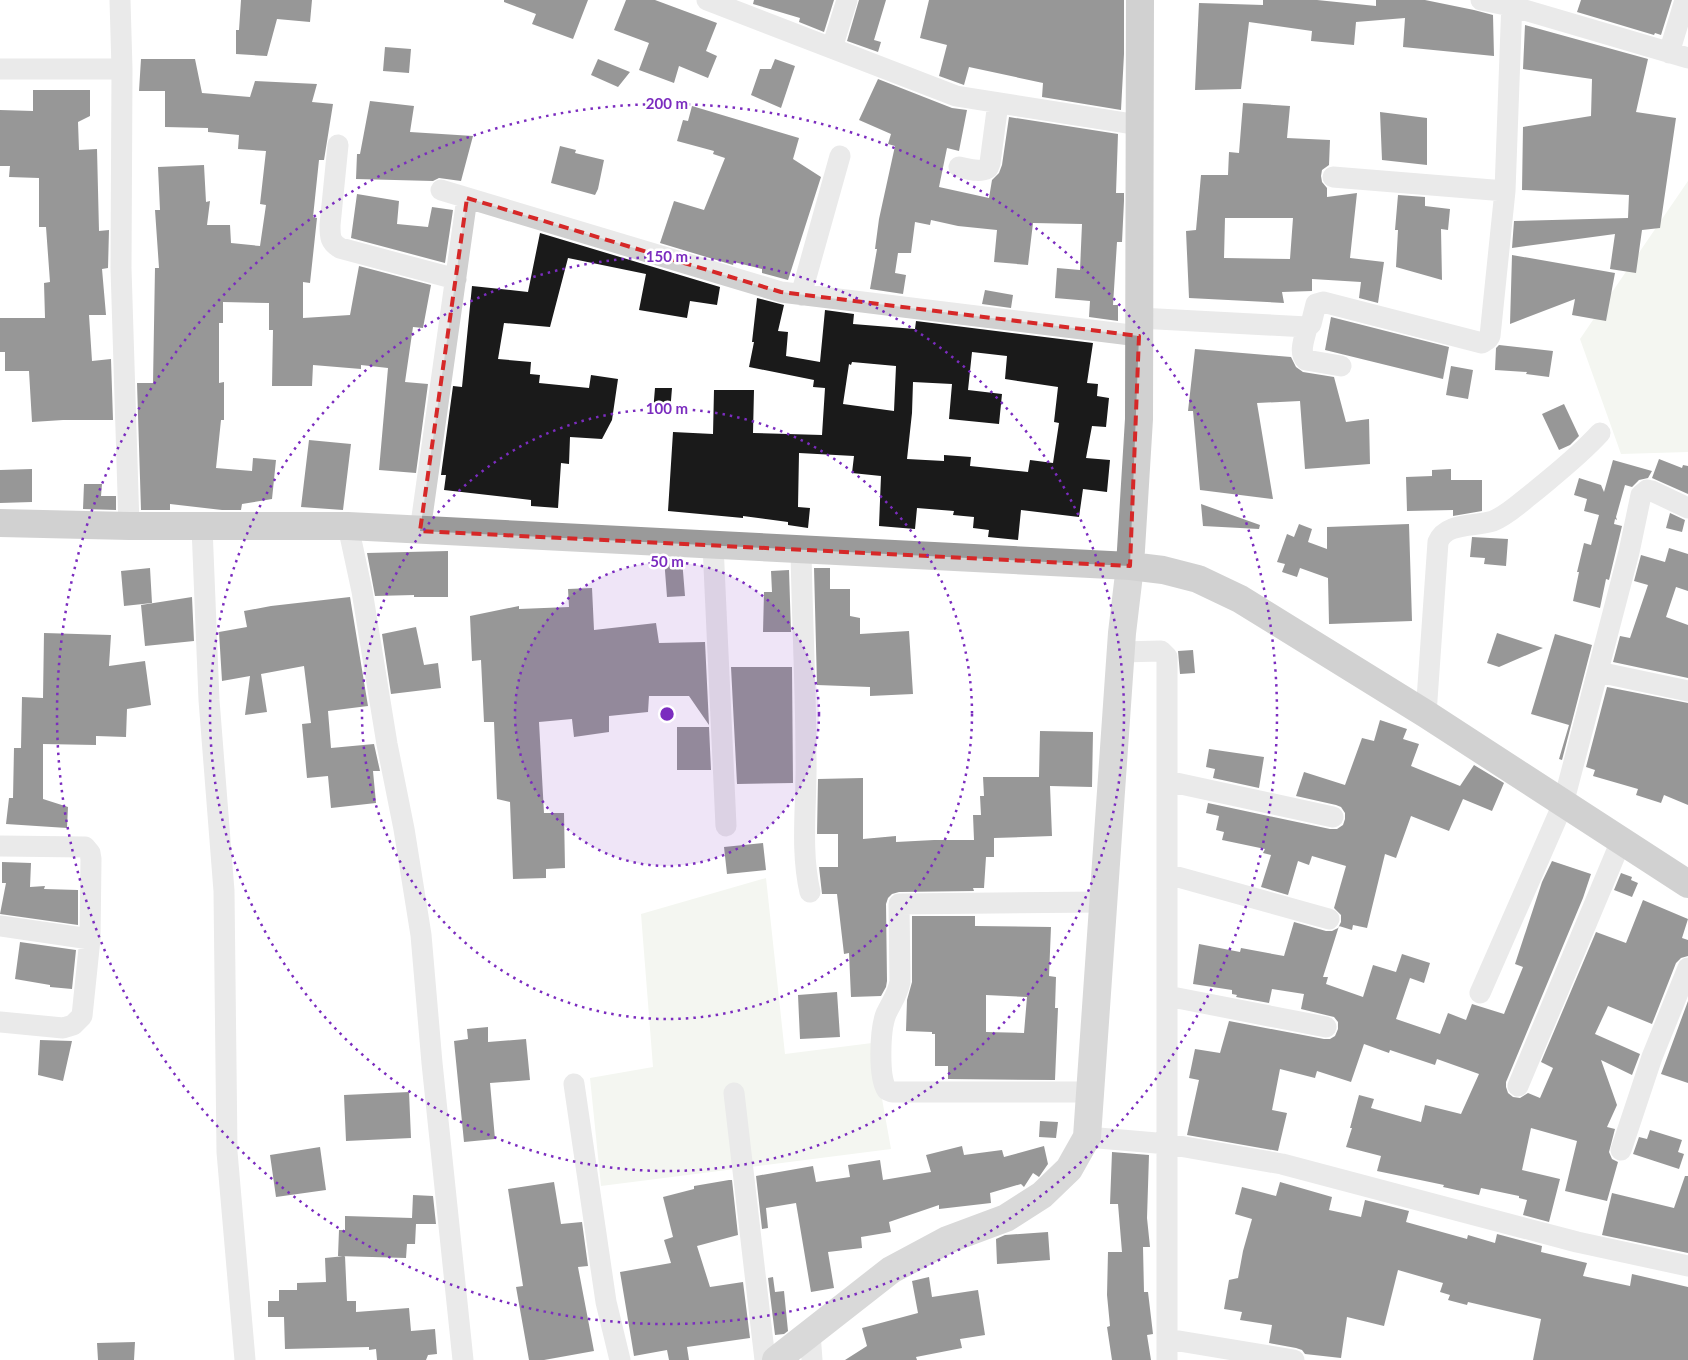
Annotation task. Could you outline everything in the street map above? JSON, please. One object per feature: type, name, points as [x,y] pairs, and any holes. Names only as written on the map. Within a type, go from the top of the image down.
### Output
[{"type":"highway","points":[[1130,566],[1139,419],[1140,0]]},
{"type":"highway","points":[[0,523],[202,527],[348,526],[1130,566],[1163,570],[1198,579],[1240,599],[1426,714],[1688,884]]},
{"type":"main road","points":[[776,1360],[891,1270],[947,1240],[1006,1218],[1042,1195],[1069,1169],[1087,1137],[1121,643],[1130,566]]},
{"type":"street","points":[[120,0],[122,268],[129,526]]},
{"type":"street","points":[[707,0],[754,9],[832,48],[956,96],[1139,125]]},
{"type":"street","points":[[832,48],[847,0]]},
{"type":"street","points":[[1481,0],[1511,3],[1679,56],[1685,0]]},
{"type":"street","points":[[1341,366],[1306,360],[1302,354],[1307,327],[1310,324],[1316,304],[1323,302],[1482,343],[1490,336],[1505,191],[1511,3]]},
{"type":"street","points":[[0,69],[122,69]]},
{"type":"street","points":[[959,167],[976,171],[988,168],[998,103]]},
{"type":"street","points":[[338,145],[330,225],[332,243],[340,248],[456,279]]},
{"type":"street","points":[[801,295],[840,156]]},
{"type":"street","points":[[1333,177],[1505,191]]},
{"type":"street","points":[[441,190],[781,292],[1139,327],[1307,327]]},
{"type":"street","points":[[420,531],[467,198]]},
{"type":"street","points":[[1426,714],[1438,542],[1440,537],[1450,529],[1492,521],[1513,509],[1581,454],[1600,433]]},
{"type":"street","points":[[1480,993],[1563,804],[1629,552],[1641,495],[1647,490],[1652,491],[1688,508]]},
{"type":"street","points":[[348,526],[362,591],[421,935],[432,1063],[463,1360]]},
{"type":"street","points":[[202,527],[209,700],[224,891],[227,1152],[244,1360]]},
{"type":"street","points":[[713,545],[726,826]]},
{"type":"street","points":[[801,549],[806,712],[806,847],[807,882],[810,892]]},
{"type":"street","points":[[1121,643],[1160,651],[1167,657],[1167,1350],[1294,1360]]},
{"type":"street","points":[[1598,672],[1688,691]]},
{"type":"street","points":[[1167,781],[1333,817]]},
{"type":"street","points":[[1518,1086],[1621,841]]},
{"type":"street","points":[[0,846],[85,847],[90,853],[91,859],[90,939],[82,1016],[74,1024],[63,1028],[0,1022]]},
{"type":"street","points":[[1167,874],[1329,919]]},
{"type":"street","points":[[1090,1092],[892,1092],[887,1090],[882,1081],[882,1042],[886,1015],[898,994],[900,982],[899,904],[1102,902]]},
{"type":"street","points":[[0,926],[90,939]]},
{"type":"street","points":[[1620,1150],[1652,1057],[1688,968]]},
{"type":"street","points":[[1167,996],[1326,1027]]},
{"type":"street","points":[[574,1084],[606,1302],[620,1360]]},
{"type":"street","points":[[734,1093],[766,1360]]},
{"type":"street","points":[[1087,1137],[1168,1144],[1282,1164],[1577,1242],[1688,1266]]},
{"type":"street","points":[[810,1333],[812,1360]]},
{"type":"highlighted area","points":[[467,198],[781,292],[1139,336],[1130,566],[420,531]]},
{"type":"shaded area","points":[[1688,181],[1688,452],[1621,454],[1580,339]]},
{"type":"shaded area","points":[[766,878],[785,1054],[872,1043],[891,1149],[601,1186],[590,1078],[653,1067],[641,914]]},
{"type":"building","points":[[241,0],[312,0],[310,22],[277,19],[267,56],[236,54],[236,30],[239,30]]},
{"type":"building","points":[[504,0],[588,0],[573,39],[532,24],[536,14],[504,2]]},
{"type":"building","points":[[626,0],[655,0],[717,23],[706,51],[717,56],[708,78],[679,66],[674,83],[639,70],[649,43],[614,30]]},
{"type":"building","points":[[754,0],[834,0],[824,32],[799,22],[800,18],[753,4]]},
{"type":"building","points":[[859,0],[886,0],[874,40],[881,42],[878,52],[847,41]]},
{"type":"building","points":[[929,0],[1124,0],[1121,110],[1042,97],[1043,83],[969,67],[964,85],[939,76],[947,45],[920,38]]},
{"type":"building","points":[[1263,0],[1317,0],[1376,6],[1376,0],[1425,0],[1474,10],[1493,15],[1494,56],[1403,47],[1405,18],[1356,22],[1354,45],[1311,41],[1312,31],[1249,22],[1241,89],[1195,90],[1199,3],[1263,5]]},
{"type":"building","points":[[1581,0],[1672,0],[1661,35],[1655,33],[1654,35],[1577,12]]},
{"type":"building","points":[[1525,25],[1648,59],[1636,112],[1676,118],[1660,228],[1642,230],[1636,273],[1610,269],[1615,234],[1512,248],[1514,221],[1628,218],[1629,195],[1522,190],[1523,127],[1591,116],[1592,79],[1523,69]]},
{"type":"building","points":[[385,47],[411,49],[409,73],[383,71]]},
{"type":"building","points":[[141,59],[195,59],[202,93],[250,97],[255,81],[317,84],[312,102],[333,104],[324,160],[319,160],[313,217],[317,218],[310,283],[303,282],[303,318],[350,315],[359,266],[431,285],[423,328],[413,327],[405,382],[428,384],[416,473],[379,470],[388,368],[361,365],[361,369],[313,365],[312,386],[272,386],[273,330],[269,330],[269,303],[223,302],[223,323],[219,323],[219,383],[224,382],[224,420],[221,420],[216,468],[252,471],[253,458],[276,460],[272,499],[242,504],[241,510],[222,510],[170,504],[170,510],[141,510],[137,383],[153,383],[155,268],[159,268],[155,210],[160,210],[158,167],[204,165],[206,202],[210,201],[207,225],[230,225],[231,243],[260,246],[266,205],[260,204],[266,151],[238,149],[239,135],[208,132],[208,128],[165,127],[165,91],[139,91]]},
{"type":"building","points":[[598,59],[630,72],[618,87],[591,75]]},
{"type":"building","points":[[775,59],[795,66],[781,108],[751,95],[760,69],[771,69]]},
{"type":"building","points":[[878,79],[952,108],[967,110],[959,151],[947,148],[939,187],[989,198],[992,180],[999,173],[1002,165],[1009,117],[1118,134],[1116,193],[1124,193],[1124,201],[1122,242],[1117,242],[1113,305],[1118,305],[1118,321],[1089,317],[1090,301],[1055,298],[1057,268],[1080,270],[1082,224],[1033,223],[1028,265],[994,262],[997,230],[958,226],[931,220],[930,225],[915,222],[911,253],[898,253],[895,273],[906,275],[903,294],[870,289],[877,249],[875,249],[879,219],[895,146],[888,144],[891,134],[859,120]]},
{"type":"building","points":[[33,90],[90,90],[90,116],[78,122],[79,150],[97,149],[99,231],[109,230],[108,268],[102,269],[106,315],[89,315],[92,361],[111,359],[113,420],[32,422],[29,371],[5,371],[5,352],[0,352],[0,318],[45,318],[44,283],[50,282],[46,227],[39,227],[39,178],[9,177],[10,166],[0,166],[0,110],[33,111]]},
{"type":"building","points":[[370,101],[414,106],[410,132],[473,136],[461,181],[439,178],[433,181],[356,179],[357,154],[360,154]]},
{"type":"building","points":[[1243,103],[1290,106],[1287,138],[1330,140],[1329,165],[1322,170],[1322,182],[1327,188],[1327,197],[1357,193],[1350,258],[1384,262],[1378,303],[1359,298],[1361,282],[1312,279],[1312,291],[1282,292],[1284,303],[1189,298],[1186,231],[1196,230],[1201,175],[1228,175],[1229,152],[1239,153]],"holes":[[[1225,218],[1293,218],[1290,259],[1224,258]]]},
{"type":"building","points":[[692,106],[799,138],[793,159],[821,177],[788,280],[762,273],[762,269],[734,262],[733,265],[660,243],[674,201],[704,210],[725,158],[713,154],[714,151],[677,141],[683,120],[688,121]]},
{"type":"building","points":[[1380,112],[1427,118],[1427,165],[1382,160]]},
{"type":"building","points":[[560,146],[576,150],[575,153],[604,160],[595,195],[551,183]]},
{"type":"building","points":[[357,194],[399,201],[397,224],[428,227],[432,207],[453,210],[445,263],[351,238]]},
{"type":"building","points":[[1398,195],[1425,197],[1425,206],[1450,209],[1448,230],[1441,229],[1442,280],[1396,267],[1398,230],[1395,230]]},
{"type":"building","points":[[540,233],[720,287],[717,305],[690,301],[687,318],[639,310],[646,274],[568,258],[550,327],[504,323],[498,359],[531,362],[530,374],[540,375],[539,383],[589,388],[591,375],[618,379],[612,420],[602,439],[570,437],[569,464],[561,463],[558,508],[531,506],[531,500],[444,490],[446,475],[441,475],[453,386],[462,387],[472,286],[528,292]]},
{"type":"building","points":[[1512,255],[1615,273],[1606,321],[1572,315],[1575,299],[1510,324]]},
{"type":"building","points":[[985,290],[1013,295],[1011,308],[982,304]]},
{"type":"building","points":[[757,298],[784,305],[778,331],[788,332],[786,356],[820,362],[825,310],[854,314],[853,324],[915,329],[916,321],[1093,343],[1087,383],[1098,384],[1097,396],[1109,398],[1106,427],[1092,426],[1086,458],[1110,460],[1107,492],[1083,489],[1079,517],[1021,510],[1018,540],[988,537],[989,530],[973,528],[974,517],[953,515],[954,511],[917,508],[915,529],[879,526],[881,476],[852,473],[854,456],[799,453],[798,507],[810,508],[808,528],[788,525],[788,522],[743,516],[743,518],[668,511],[673,432],[713,434],[714,390],[754,390],[753,433],[822,435],[825,388],[813,387],[814,380],[749,367],[754,342],[752,342]],"holes":[[[972,352],[1007,356],[1005,379],[1058,387],[1054,422],[1059,423],[1053,463],[1030,460],[1028,472],[970,466],[971,457],[944,455],[944,461],[907,459],[913,382],[952,384],[949,419],[999,424],[1002,394],[968,390]],[[852,362],[896,366],[894,411],[843,404],[849,364],[851,365]]]},
{"type":"building","points":[[1331,317],[1449,347],[1443,379],[1325,350]]},
{"type":"building","points":[[1499,345],[1553,351],[1549,377],[1526,374],[1527,372],[1495,370],[1496,348]]},
{"type":"building","points":[[1195,349],[1291,357],[1296,367],[1303,372],[1334,377],[1346,422],[1369,419],[1370,464],[1305,469],[1300,401],[1257,403],[1273,499],[1200,490],[1193,411],[1188,411]]},
{"type":"building","points":[[1451,366],[1473,370],[1468,399],[1446,395]]},
{"type":"building","points":[[655,388],[672,388],[670,413],[653,412]]},
{"type":"building","points":[[1564,404],[1579,436],[1570,445],[1559,450],[1542,414]]},
{"type":"building","points":[[309,440],[351,444],[343,510],[301,507]]},
{"type":"building","points":[[1659,459],[1682,468],[1683,465],[1688,466],[1688,494],[1652,478]]},
{"type":"building","points":[[1613,460],[1652,471],[1648,478],[1639,480],[1632,487],[1625,485],[1616,517],[1617,520],[1615,519],[1614,524],[1622,526],[1609,580],[1606,579],[1600,608],[1573,601],[1584,543],[1591,545],[1599,515],[1584,511],[1587,499],[1574,495],[1579,478],[1601,485],[1604,492]]},
{"type":"building","points":[[32,469],[32,502],[0,503],[0,470]]},
{"type":"building","points":[[1451,469],[1451,480],[1482,480],[1482,511],[1453,516],[1453,510],[1407,511],[1406,477],[1432,476],[1432,470]]},
{"type":"building","points":[[84,484],[102,484],[101,496],[116,496],[116,510],[83,509]]},
{"type":"building","points":[[1201,504],[1260,525],[1259,529],[1203,526]]},
{"type":"building","points":[[1670,513],[1685,520],[1682,532],[1666,528]]},
{"type":"building","points":[[1299,524],[1312,529],[1308,542],[1327,549],[1327,527],[1409,524],[1412,621],[1329,624],[1328,578],[1300,568],[1297,577],[1282,572],[1285,564],[1277,562],[1287,534],[1294,537]]},
{"type":"building","points":[[1472,537],[1508,539],[1506,566],[1484,564],[1485,558],[1470,557]]},
{"type":"building","points":[[1669,548],[1688,554],[1688,591],[1676,587],[1666,617],[1688,625],[1688,678],[1613,662],[1620,636],[1630,638],[1648,585],[1634,581],[1641,555],[1665,562]]},
{"type":"building","points":[[448,551],[448,597],[414,597],[414,595],[375,596],[367,553]]},
{"type":"building","points":[[664,558],[682,559],[685,596],[667,597]]},
{"type":"building","points":[[150,568],[152,603],[124,606],[121,571]]},
{"type":"building","points":[[814,568],[830,568],[830,589],[850,589],[850,616],[860,618],[860,634],[909,631],[913,694],[870,696],[870,687],[817,685]]},
{"type":"building","points":[[789,570],[791,632],[763,632],[764,592],[772,592],[771,571]]},
{"type":"building","points":[[592,588],[594,630],[656,623],[659,643],[705,642],[709,725],[689,696],[649,696],[648,712],[609,716],[609,732],[574,737],[572,719],[539,722],[544,813],[564,813],[565,868],[546,869],[546,878],[513,879],[510,802],[497,799],[494,722],[484,722],[481,660],[472,661],[470,616],[519,606],[519,609],[569,607],[568,589]]},
{"type":"building","points":[[192,597],[194,641],[145,646],[141,605]]},
{"type":"building","points":[[350,597],[368,706],[328,711],[331,748],[374,744],[380,771],[373,771],[376,803],[331,808],[328,776],[307,778],[302,724],[311,723],[304,666],[261,674],[267,712],[245,715],[250,676],[222,681],[219,632],[247,627],[244,611]]},
{"type":"building","points":[[416,627],[424,665],[438,663],[441,688],[391,694],[382,634]]},
{"type":"building","points":[[44,633],[111,635],[109,666],[145,661],[151,705],[127,709],[126,737],[96,736],[96,745],[43,744],[43,799],[68,807],[67,828],[6,824],[9,798],[13,798],[14,748],[21,748],[22,697],[43,698]]},
{"type":"building","points":[[1497,633],[1543,648],[1499,667],[1487,663]]},
{"type":"building","points":[[1555,634],[1592,645],[1562,760],[1559,759],[1569,725],[1531,714]]},
{"type":"building","points":[[1193,650],[1195,673],[1180,674],[1178,651]]},
{"type":"building","points":[[731,667],[792,667],[793,783],[737,784]]},
{"type":"building","points":[[1607,687],[1688,703],[1688,805],[1664,795],[1661,803],[1636,795],[1638,789],[1593,776],[1595,770],[1586,767]]},
{"type":"building","points":[[1380,720],[1407,729],[1403,739],[1419,744],[1411,766],[1460,786],[1474,765],[1504,783],[1492,811],[1463,799],[1449,831],[1411,816],[1396,858],[1385,854],[1367,928],[1353,925],[1352,930],[1339,926],[1341,915],[1334,908],[1346,866],[1312,856],[1309,865],[1298,861],[1288,895],[1261,887],[1271,855],[1263,853],[1265,849],[1222,840],[1224,832],[1216,830],[1219,816],[1206,813],[1208,803],[1337,829],[1343,825],[1345,819],[1345,813],[1341,807],[1296,796],[1304,772],[1345,785],[1362,738],[1374,741]]},
{"type":"building","points":[[677,727],[709,727],[711,770],[677,770]]},
{"type":"building","points":[[1040,731],[1093,732],[1092,787],[1050,786],[1052,836],[994,838],[994,857],[986,857],[984,888],[973,888],[974,891],[899,892],[892,894],[886,904],[886,987],[881,996],[851,997],[849,953],[844,954],[837,894],[822,894],[819,867],[838,867],[838,834],[817,834],[818,779],[863,778],[863,839],[896,836],[896,842],[974,840],[973,815],[981,815],[980,796],[984,796],[983,777],[1039,777]]},
{"type":"building","points":[[1209,749],[1264,757],[1259,788],[1213,778],[1215,769],[1206,767]]},
{"type":"building","points":[[763,843],[766,870],[727,874],[724,847]]},
{"type":"building","points":[[1552,861],[1591,874],[1583,898],[1506,1082],[1508,1093],[1513,1097],[1520,1098],[1528,1093],[1540,1098],[1553,1068],[1541,1062],[1596,932],[1626,943],[1643,900],[1688,919],[1682,938],[1688,940],[1688,956],[1681,958],[1676,963],[1652,1024],[1608,1006],[1595,1034],[1640,1054],[1632,1075],[1601,1060],[1617,1105],[1607,1127],[1615,1129],[1609,1152],[1612,1159],[1618,1162],[1607,1201],[1565,1191],[1577,1141],[1531,1128],[1522,1170],[1560,1179],[1549,1222],[1523,1215],[1527,1200],[1519,1198],[1519,1196],[1481,1188],[1479,1195],[1443,1187],[1444,1185],[1377,1171],[1381,1156],[1346,1147],[1359,1095],[1374,1099],[1371,1108],[1421,1122],[1425,1105],[1461,1114],[1479,1074],[1437,1059],[1435,1065],[1390,1050],[1389,1053],[1364,1044],[1351,1082],[1317,1071],[1315,1078],[1280,1069],[1272,1110],[1287,1113],[1278,1151],[1187,1135],[1199,1080],[1189,1078],[1195,1049],[1220,1053],[1229,1021],[1324,1039],[1330,1039],[1335,1036],[1338,1029],[1338,1022],[1334,1017],[1301,1009],[1304,994],[1272,989],[1269,1003],[1236,997],[1237,995],[1232,994],[1232,990],[1193,984],[1199,944],[1240,952],[1241,948],[1284,956],[1294,922],[1326,931],[1332,931],[1339,926],[1323,977],[1328,977],[1326,984],[1363,997],[1373,965],[1396,972],[1402,954],[1430,963],[1424,983],[1410,978],[1396,1019],[1440,1034],[1448,1013],[1466,1020],[1472,1004],[1504,1014],[1523,967],[1515,964],[1542,882]]},
{"type":"building","points":[[2,862],[31,863],[30,887],[45,886],[44,889],[78,890],[78,925],[0,914],[6,883],[2,883]]},
{"type":"building","points":[[1621,873],[1632,877],[1631,880],[1638,883],[1632,897],[1614,890]]},
{"type":"building","points":[[912,916],[975,916],[975,926],[1051,927],[1049,976],[1056,977],[1055,1008],[1058,1008],[1055,1080],[948,1079],[948,1066],[935,1066],[935,1034],[932,1034],[932,1032],[906,1031],[907,1000],[912,982]],"holes":[[[986,995],[1027,997],[1024,1033],[986,1032]]]},
{"type":"building","points":[[20,942],[76,950],[72,989],[50,987],[50,985],[15,979]]},
{"type":"building","points":[[837,992],[840,1037],[800,1039],[798,995]]},
{"type":"building","points":[[1688,1001],[1688,1083],[1661,1074]]},
{"type":"building","points":[[488,1027],[488,1042],[526,1039],[530,1080],[490,1083],[495,1139],[464,1142],[454,1041],[468,1039],[467,1029]]},
{"type":"building","points":[[40,1040],[72,1041],[63,1081],[38,1075]]},
{"type":"building","points":[[409,1092],[411,1138],[346,1141],[344,1095]]},
{"type":"building","points":[[1040,1121],[1058,1122],[1056,1138],[1039,1137]]},
{"type":"building","points":[[1650,1130],[1682,1140],[1678,1152],[1684,1154],[1679,1169],[1633,1154],[1639,1137],[1647,1139]]},
{"type":"building","points":[[962,1146],[964,1155],[1002,1150],[1004,1157],[1044,1146],[1048,1164],[1039,1177],[1033,1173],[1024,1187],[1021,1184],[990,1193],[991,1203],[939,1209],[939,1205],[889,1222],[891,1232],[861,1237],[862,1248],[828,1252],[834,1288],[811,1292],[796,1203],[766,1208],[768,1228],[762,1229],[756,1176],[813,1166],[816,1182],[850,1177],[848,1165],[880,1160],[883,1180],[931,1172],[926,1155]]},
{"type":"building","points":[[320,1147],[326,1190],[276,1197],[270,1155]]},
{"type":"building","points":[[1112,1152],[1149,1155],[1147,1218],[1150,1247],[1143,1247],[1144,1292],[1148,1292],[1153,1334],[1147,1335],[1151,1360],[1112,1360],[1107,1327],[1110,1326],[1107,1295],[1108,1252],[1122,1252],[1118,1204],[1110,1204]]},
{"type":"building","points":[[1685,1176],[1688,1176],[1688,1253],[1602,1235],[1612,1193],[1674,1208]]},
{"type":"building","points":[[732,1180],[738,1235],[697,1246],[710,1287],[743,1282],[750,1338],[687,1347],[689,1360],[669,1360],[667,1350],[634,1356],[620,1272],[671,1263],[664,1240],[673,1237],[663,1197],[694,1189],[694,1186]]},
{"type":"building","points":[[554,1182],[561,1224],[582,1222],[588,1266],[578,1267],[594,1351],[544,1360],[529,1360],[516,1287],[523,1286],[508,1189]]},
{"type":"building","points":[[1280,1182],[1332,1197],[1329,1210],[1361,1217],[1365,1200],[1409,1211],[1406,1222],[1467,1239],[1468,1235],[1495,1243],[1497,1234],[1542,1246],[1541,1252],[1587,1263],[1583,1276],[1630,1286],[1632,1274],[1688,1287],[1688,1360],[1533,1360],[1541,1319],[1468,1302],[1467,1305],[1448,1300],[1450,1295],[1440,1292],[1443,1283],[1398,1270],[1384,1326],[1347,1317],[1341,1358],[1305,1354],[1302,1350],[1296,1348],[1269,1343],[1272,1325],[1240,1320],[1242,1312],[1224,1309],[1229,1280],[1238,1278],[1252,1219],[1235,1214],[1242,1187],[1276,1196]]},
{"type":"building","points":[[413,1195],[433,1196],[436,1224],[416,1224],[415,1244],[407,1244],[406,1258],[338,1256],[339,1230],[345,1230],[345,1216],[412,1218]]},
{"type":"building","points":[[1048,1232],[1050,1260],[997,1264],[996,1239],[1005,1235]]},
{"type":"building","points":[[345,1256],[347,1301],[356,1301],[356,1312],[409,1308],[411,1331],[435,1329],[437,1354],[428,1355],[426,1360],[377,1360],[376,1349],[369,1350],[369,1347],[285,1349],[284,1317],[268,1317],[268,1301],[279,1301],[279,1290],[297,1290],[297,1283],[326,1282],[325,1258]]},
{"type":"building","points":[[773,1277],[775,1292],[784,1291],[788,1331],[784,1334],[775,1335],[768,1278]]},
{"type":"building","points":[[929,1277],[932,1297],[978,1290],[985,1335],[960,1339],[962,1348],[916,1357],[917,1360],[845,1360],[867,1346],[862,1328],[918,1313],[912,1281]]},
{"type":"building","points":[[135,1342],[134,1360],[98,1360],[97,1343]]}]
